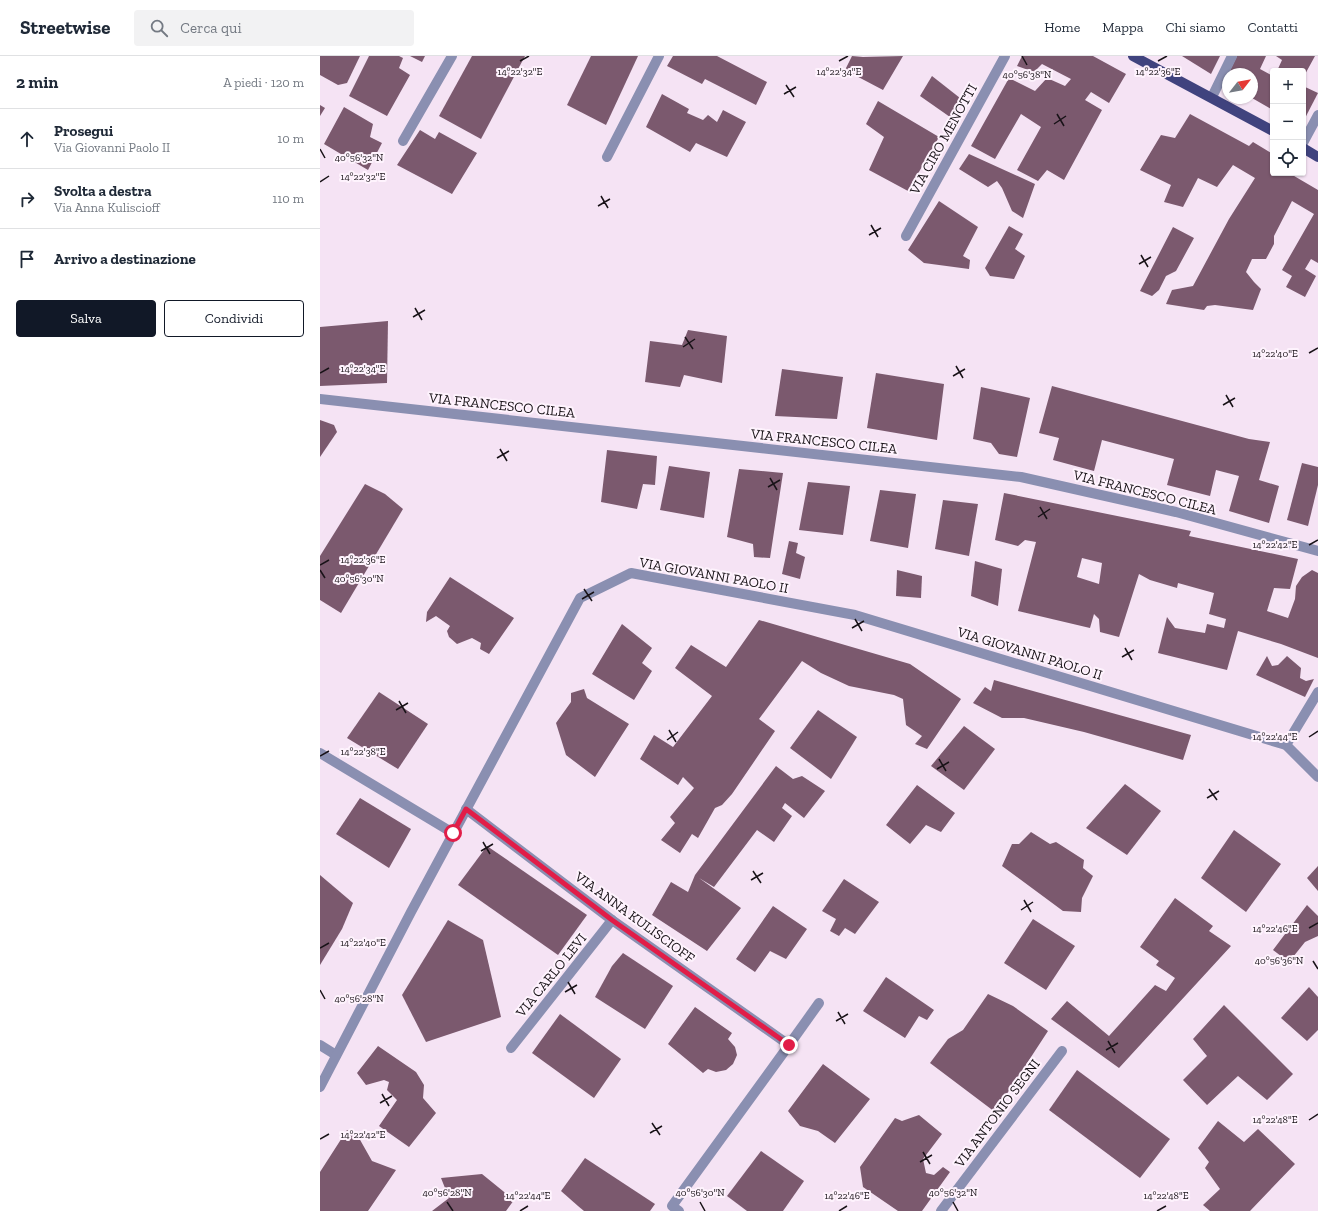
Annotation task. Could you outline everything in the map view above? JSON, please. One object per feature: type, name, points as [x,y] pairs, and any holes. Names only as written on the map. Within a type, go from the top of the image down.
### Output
[{"type":"main road","points":[[1133,56],[1270,129]]},
{"type":"main road","points":[[1306,150],[1318,157]]},
{"type":"street","points":[[403,141],[452,56]]},
{"type":"street","points":[[607,157],[659,56]]},
{"type":"street","name":"VIA CIRO MENOTTI","points":[[906,236],[1005,56]]},
{"type":"street","points":[[1212,97],[1232,56]]},
{"type":"street","points":[[1305,140],[1318,114]]},
{"type":"street","name":"VIA FRANCESCO CILEA","points":[[320,399],[1021,477],[1176,512],[1318,552]]},
{"type":"street","name":"VIA GIOVANNI PAOLO II","points":[[320,1087],[453,833],[580,598],[631,573],[855,615],[1286,744]]},
{"type":"street","points":[[1318,692],[1286,744],[1318,777]]},
{"type":"street","points":[[320,753],[453,833]]},
{"type":"street","name":"VIA ANNA KULISCIOFF","points":[[466,809],[612,920],[789,1045]]},
{"type":"street","name":"VIA CARLO LEVI","points":[[510,1048],[612,920]]},
{"type":"street","points":[[673,1209],[819,1003]]},
{"type":"street","points":[[320,1045],[336,1055]]},
{"type":"street","name":"VIA ANTONIO SEGNI","points":[[941,1211],[1062,1051]]},
{"type":"building","points":[[320,56],[360,56],[347,83],[338,85],[320,75]]},
{"type":"building","points":[[369,56],[399,56],[403,58],[399,68],[410,75],[387,116],[349,96]]},
{"type":"building","points":[[410,56],[425,56],[422,62]]},
{"type":"building","points":[[472,56],[525,56],[481,139],[439,116]]},
{"type":"building","points":[[591,56],[638,56],[606,125],[567,105]]},
{"type":"building","points":[[673,56],[717,56],[767,82],[756,105],[705,79],[702,84],[667,66]]},
{"type":"building","points":[[852,56],[903,56],[883,90],[845,70]]},
{"type":"building","points":[[1022,56],[1093,56],[1126,74],[1109,103],[1091,92],[1085,100],[1102,110],[1064,180],[1047,170],[1038,181],[1017,170],[1041,127],[1021,114],[995,159],[971,146],[1009,78],[1035,91],[1047,78],[1065,86],[1071,79],[1042,64],[1034,72],[1017,66]]},
{"type":"building","points":[[1182,56],[1220,56],[1211,74]]},
{"type":"building","points":[[1237,56],[1266,56],[1260,69],[1270,74],[1270,108],[1258,101],[1258,68],[1231,68]]},
{"type":"building","points":[[1276,56],[1315,56],[1306,72],[1306,68],[1278,68],[1282,60]]},
{"type":"building","points":[[932,76],[960,98],[950,117],[920,96]]},
{"type":"building","points":[[1306,87],[1318,93],[1306,116]]},
{"type":"building","points":[[662,94],[689,109],[687,113],[703,120],[708,115],[717,122],[723,110],[746,122],[727,157],[696,143],[690,152],[646,127]]},
{"type":"building","points":[[878,101],[939,137],[908,191],[869,170],[884,137],[866,124]]},
{"type":"building","points":[[320,105],[325,108],[320,116]]},
{"type":"building","points":[[344,107],[373,124],[370,137],[382,143],[368,170],[324,144]]},
{"type":"building","points":[[1190,114],[1249,146],[1253,142],[1270,152],[1270,176],[1294,176],[1318,190],[1318,263],[1311,259],[1305,269],[1316,276],[1305,297],[1286,287],[1292,276],[1282,270],[1314,214],[1292,201],[1274,236],[1274,244],[1266,259],[1252,259],[1246,272],[1261,289],[1253,310],[1215,305],[1207,306],[1204,310],[1166,304],[1172,290],[1193,286],[1229,219],[1255,178],[1233,165],[1217,187],[1198,178],[1183,207],[1164,202],[1171,185],[1140,170],[1161,135],[1175,138]]},
{"type":"building","points":[[420,130],[435,139],[439,132],[477,153],[452,194],[397,165]]},
{"type":"building","points":[[969,154],[1035,184],[1023,218],[1012,211],[1002,188],[997,181],[988,187],[959,169]]},
{"type":"building","points":[[939,201],[978,227],[963,256],[970,260],[969,269],[924,263],[908,250]]},
{"type":"building","points":[[1009,226],[1023,234],[1015,249],[1025,256],[1014,279],[990,276],[985,268]]},
{"type":"building","points":[[1173,227],[1194,238],[1176,271],[1166,276],[1159,290],[1152,296],[1140,291]]},
{"type":"building","points":[[388,321],[387,383],[320,386],[320,327]]},
{"type":"building","points":[[688,330],[727,336],[722,383],[684,375],[680,387],[645,382],[650,341],[682,345]]},
{"type":"building","points":[[782,369],[843,377],[837,419],[775,416]]},
{"type":"building","points":[[876,373],[944,384],[937,440],[867,428]]},
{"type":"building","points":[[1052,386],[1249,439],[1270,442],[1259,480],[1279,486],[1269,523],[1229,511],[1239,476],[1216,470],[1210,496],[1167,485],[1174,459],[1102,440],[1094,471],[1053,460],[1059,438],[1039,433]]},
{"type":"building","points":[[981,387],[1030,398],[1017,457],[999,454],[991,443],[973,439]]},
{"type":"building","points":[[320,420],[334,425],[337,432],[320,457]]},
{"type":"building","points":[[607,450],[657,456],[655,485],[643,484],[637,509],[601,502]]},
{"type":"building","points":[[1302,463],[1318,467],[1318,485],[1308,526],[1287,520]]},
{"type":"building","points":[[669,466],[710,472],[704,518],[660,510]]},
{"type":"building","points":[[739,469],[783,473],[770,558],[754,557],[753,544],[727,537]]},
{"type":"building","points":[[808,482],[850,486],[843,535],[799,530]]},
{"type":"building","points":[[365,484],[385,494],[403,509],[341,613],[320,600],[320,556]]},
{"type":"building","points":[[880,490],[916,494],[908,548],[870,541]]},
{"type":"building","points":[[1004,493],[1191,531],[1189,536],[1298,559],[1290,589],[1274,588],[1267,611],[1288,618],[1295,599],[1296,586],[1302,577],[1312,570],[1318,573],[1318,658],[1281,644],[1238,631],[1227,670],[1158,653],[1167,617],[1175,628],[1205,633],[1207,624],[1224,628],[1226,619],[1209,614],[1214,593],[1178,583],[1177,588],[1150,580],[1139,574],[1119,637],[1100,632],[1099,619],[1094,614],[1090,628],[1018,611],[1036,542],[1025,540],[1018,546],[995,540]],"holes":[[[1082,558],[1102,563],[1099,584],[1077,577]]]},
{"type":"building","points":[[943,500],[978,504],[969,556],[935,549]]},
{"type":"building","points":[[789,541],[798,543],[796,553],[805,557],[800,579],[782,574]]},
{"type":"building","points":[[975,561],[1002,569],[998,606],[971,596]]},
{"type":"building","points":[[897,570],[922,576],[921,598],[896,596]]},
{"type":"building","points":[[450,577],[514,618],[489,654],[480,649],[481,643],[472,638],[457,644],[449,637],[447,631],[450,626],[436,616],[426,622],[427,612]]},
{"type":"building","points":[[759,620],[910,664],[961,699],[927,749],[915,744],[922,736],[906,725],[903,699],[894,695],[849,686],[821,673],[802,661],[759,719],[775,731],[732,794],[722,805],[715,808],[698,838],[692,834],[680,853],[661,840],[675,823],[670,817],[694,788],[683,777],[678,785],[640,759],[654,735],[673,747],[712,696],[675,668],[691,645],[726,667]]},
{"type":"building","points":[[622,624],[652,648],[642,663],[652,671],[634,700],[592,674]]},
{"type":"building","points":[[1267,656],[1272,666],[1278,665],[1287,656],[1301,668],[1300,678],[1306,681],[1314,679],[1305,697],[1256,675]]},
{"type":"building","points":[[994,680],[1191,735],[1183,760],[1084,732],[1024,718],[1002,718],[973,703],[985,687],[991,691]]},
{"type":"building","points":[[584,689],[587,698],[629,724],[595,777],[566,755],[556,723],[571,702],[571,693]]},
{"type":"building","points":[[379,692],[428,724],[398,769],[347,738]]},
{"type":"building","points":[[818,710],[857,737],[831,779],[790,748]]},
{"type":"building","points":[[964,726],[995,749],[964,790],[931,766]]},
{"type":"building","points":[[776,766],[793,779],[802,776],[825,791],[804,818],[785,803],[782,808],[792,816],[774,842],[757,830],[714,887],[699,878],[741,908],[707,951],[652,915],[671,882],[688,892],[695,875]]},
{"type":"building","points":[[1125,784],[1161,811],[1127,855],[1086,828]]},
{"type":"building","points":[[917,785],[955,813],[941,832],[926,825],[910,844],[886,825]]},
{"type":"building","points":[[360,798],[411,829],[389,868],[336,834]]},
{"type":"building","points":[[1234,830],[1281,864],[1246,912],[1201,878]]},
{"type":"building","points":[[1031,832],[1050,844],[1056,842],[1084,860],[1083,868],[1093,876],[1082,898],[1081,912],[1063,911],[1002,866],[1012,844],[1019,844]]},
{"type":"building","points":[[487,846],[587,915],[558,955],[458,885]]},
{"type":"building","points":[[1318,866],[1318,891],[1307,878]]},
{"type":"building","points":[[320,875],[353,903],[342,929],[320,965]]},
{"type":"building","points":[[844,879],[879,902],[855,934],[845,928],[839,936],[830,931],[836,919],[822,911]]},
{"type":"building","points":[[1175,898],[1213,926],[1209,931],[1231,946],[1119,1068],[1051,1019],[1067,1001],[1109,1036],[1155,985],[1166,991],[1175,978],[1156,965],[1159,961],[1140,947]]},
{"type":"building","points":[[1307,905],[1318,916],[1318,936],[1305,942],[1289,962],[1273,950]]},
{"type":"building","points":[[773,906],[807,929],[786,959],[770,951],[755,972],[736,959]]},
{"type":"building","points":[[1033,919],[1075,946],[1046,990],[1004,963]]},
{"type":"building","points":[[448,920],[483,940],[501,1017],[426,1042],[402,995]]},
{"type":"building","points":[[623,953],[673,986],[645,1029],[595,997],[612,966]]},
{"type":"building","points":[[886,977],[934,1010],[927,1020],[919,1016],[905,1038],[863,1011]]},
{"type":"building","points":[[1309,987],[1318,997],[1318,1030],[1307,1041],[1281,1018]]},
{"type":"building","points":[[988,994],[1013,1006],[1048,1031],[995,1112],[930,1063],[948,1039],[963,1030]]},
{"type":"building","points":[[1224,1005],[1293,1074],[1267,1100],[1238,1076],[1207,1105],[1183,1080],[1207,1056],[1193,1039]]},
{"type":"building","points":[[695,1007],[732,1033],[728,1039],[735,1047],[737,1055],[733,1064],[726,1070],[716,1072],[708,1069],[703,1073],[668,1044]]},
{"type":"building","points":[[560,1014],[621,1059],[594,1098],[532,1053]]},
{"type":"building","points":[[378,1046],[416,1072],[424,1085],[423,1098],[436,1113],[409,1147],[379,1126],[397,1100],[387,1090],[389,1082],[384,1080],[366,1085],[357,1073]]},
{"type":"building","points":[[823,1064],[870,1099],[835,1143],[818,1131],[800,1126],[788,1111]]},
{"type":"building","points":[[1077,1070],[1170,1139],[1140,1178],[1049,1110]]},
{"type":"building","points":[[919,1115],[942,1134],[923,1159],[926,1173],[934,1175],[943,1167],[950,1172],[922,1211],[898,1211],[863,1187],[860,1167],[895,1118],[902,1121]]},
{"type":"building","points":[[1218,1121],[1244,1142],[1258,1129],[1295,1164],[1250,1211],[1210,1211],[1203,1205],[1220,1189],[1205,1168],[1209,1162],[1198,1148]]},
{"type":"building","points":[[347,1130],[359,1138],[372,1161],[396,1170],[368,1211],[320,1211],[320,1172]]},
{"type":"building","points":[[761,1151],[804,1181],[783,1211],[747,1211],[727,1196]]},
{"type":"building","points":[[585,1158],[655,1204],[650,1211],[584,1211],[561,1191]]},
{"type":"building","points":[[482,1174],[514,1200],[506,1211],[432,1211],[449,1198],[441,1178]]},
{"type":"route","points":[[453,833],[466,809],[612,920],[789,1045]]}]
